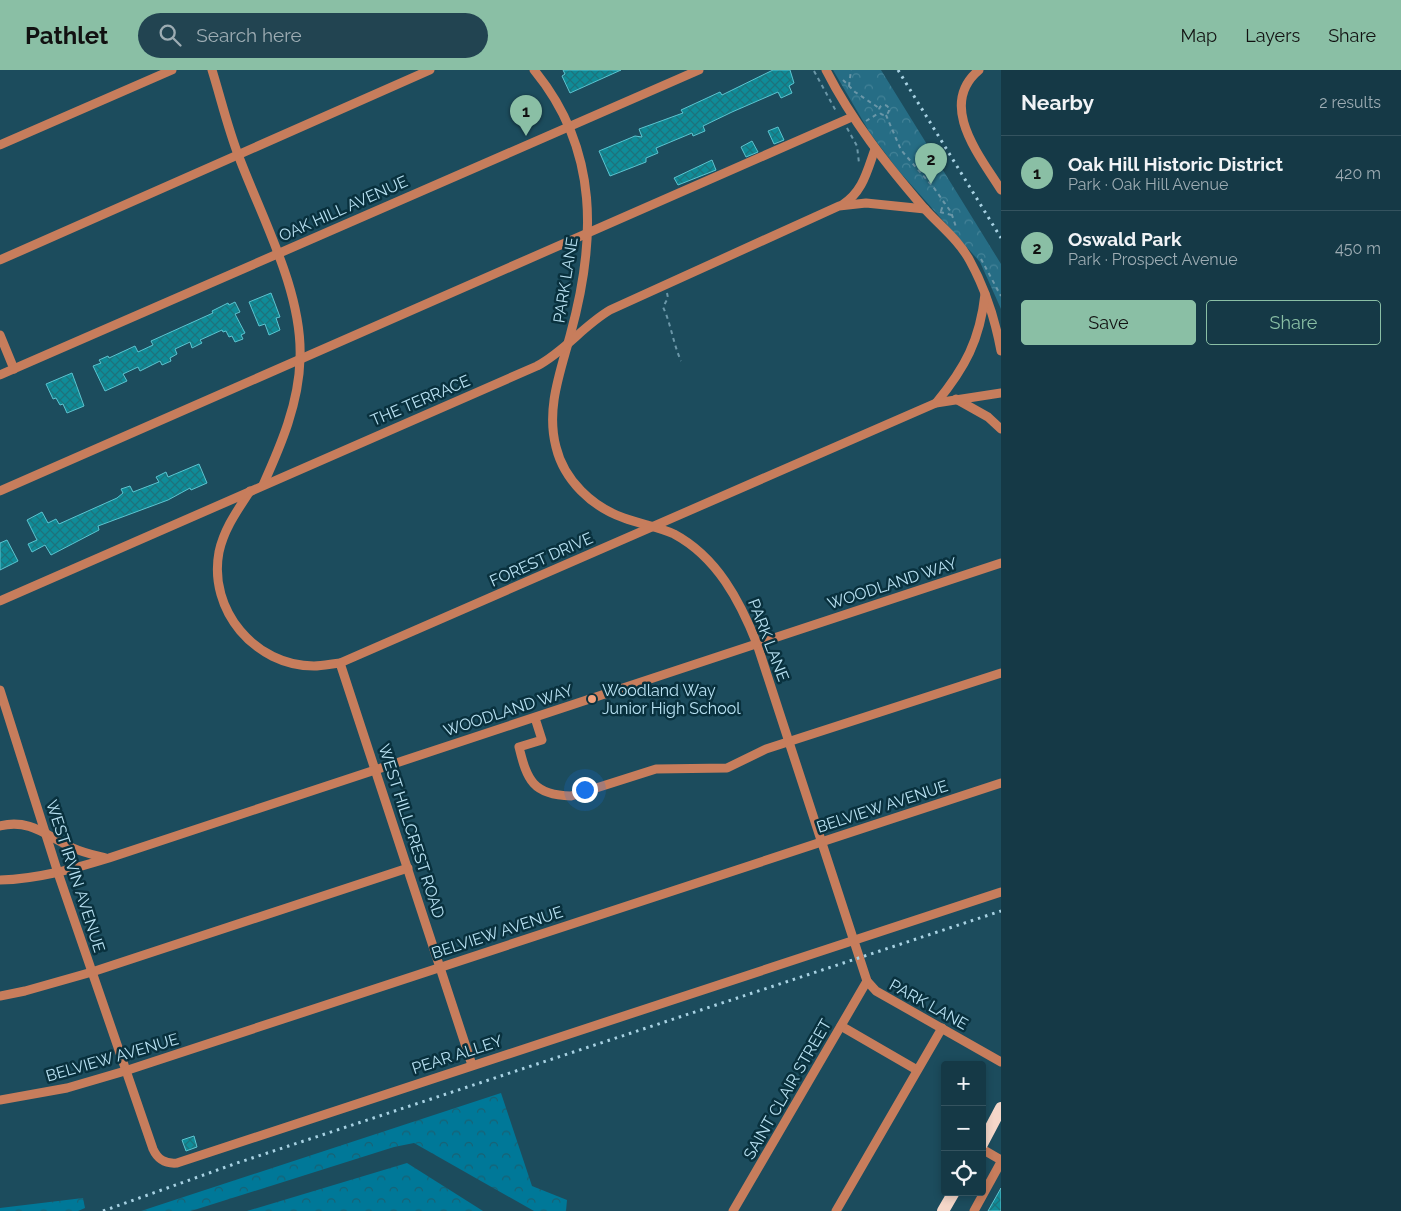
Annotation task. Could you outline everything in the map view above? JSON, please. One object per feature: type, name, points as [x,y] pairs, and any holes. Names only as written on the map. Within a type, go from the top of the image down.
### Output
[{"type":"main road","points":[[986,1136],[1001,1108]]},
{"type":"main road","points":[[943,1211],[952,1196]]},
{"type":"street","points":[[0,145],[172,70]]},
{"type":"street","points":[[212,70],[238,154],[293,298],[299,325],[300,359],[290,416],[278,450],[262,485]]},
{"type":"street","points":[[0,260],[430,70]]},
{"type":"street","name":"PARK LANE","points":[[534,70],[555,100],[586,178],[588,232],[579,302],[557,384],[552,427],[556,448],[565,470],[589,499],[622,518],[674,534],[695,548],[729,585],[743,607],[757,644],[867,981],[876,991],[1001,1062]]},
{"type":"street","name":"OAK HILL AVENUE","points":[[0,375],[699,70]]},
{"type":"street","points":[[826,70],[858,126],[875,149],[925,209],[959,244],[985,291],[996,322],[1001,351]]},
{"type":"street","points":[[979,70],[966,86],[962,102],[962,119],[967,135],[1001,190]]},
{"type":"street","points":[[0,491],[852,116]]},
{"type":"street","name":"THE TERRACE","points":[[2,600],[537,366],[554,357],[600,315],[839,206],[855,196],[861,187],[875,149]]},
{"type":"street","name":"THE TERRACE","points":[[839,206],[866,203],[925,209]]},
{"type":"street","points":[[936,403],[955,379],[968,357],[982,318],[985,291]]},
{"type":"street","points":[[0,335],[14,369]]},
{"type":"street","name":"FOREST DRIVE","points":[[250,491],[225,532],[219,553],[220,592],[236,628],[251,642],[281,660],[313,666],[340,663],[936,403],[1001,393]]},
{"type":"street","points":[[956,399],[988,417],[1001,429]]},
{"type":"street","name":"WOODLAND WAY","points":[[0,880],[26,879],[58,873],[109,858],[1001,563]]},
{"type":"street","points":[[0,610],[2,600]]},
{"type":"street","name":"WEST HILLCREST ROAD","points":[[340,663],[472,1065]]},
{"type":"street","points":[[535,718],[542,740],[518,747],[526,774],[539,788],[559,796],[583,794],[656,769],[727,768],[752,754],[1001,673]]},
{"type":"street","name":"WEST IRVIN AVENUE","points":[[0,690],[58,873],[125,1071]]},
{"type":"street","name":"BELVIEW AVENUE","points":[[0,1100],[67,1088],[125,1071],[1001,782]]},
{"type":"street","points":[[0,826],[28,825],[45,832],[71,847],[89,854],[109,858]]},
{"type":"street","points":[[0,996],[92,972],[408,868]]},
{"type":"street","name":"PEAR ALLEY","points":[[125,1071],[152,1149],[159,1160],[170,1163],[1001,892]]},
{"type":"street","name":"SAINT CLAIR STREET","points":[[733,1211],[867,981]]},
{"type":"street","points":[[841,1026],[917,1070]]},
{"type":"street","points":[[836,1211],[942,1028]]},
{"type":"street","points":[[974,1211],[1001,1161],[985,1151]]},
{"type":"path","points":[[849,86],[851,70]]},
{"type":"path","points":[[814,71],[841,118]]},
{"type":"path","points":[[840,77],[879,108]]},
{"type":"path","points":[[879,108],[883,105],[887,106],[889,111],[886,114],[901,150],[934,188],[952,215],[960,232]]},
{"type":"path","points":[[879,108],[879,113]]},
{"type":"path","points":[[858,126],[879,113],[886,114]]},
{"type":"path","points":[[846,126],[857,146],[859,167]]},
{"type":"path","points":[[940,212],[952,215]]},
{"type":"path","points":[[980,258],[1001,296]]},
{"type":"path","points":[[665,284],[668,298],[663,306],[670,322],[673,344],[681,361]]},
{"type":"green space","points":[[833,70],[881,70],[1001,264],[1001,309],[980,262],[898,170],[870,133]]},
{"type":"green space","points":[[501,1093],[532,1186],[567,1200],[566,1211],[534,1211],[414,1143],[394,1147],[191,1211],[141,1211]]},
{"type":"green space","points":[[407,1163],[483,1211],[247,1211]]},
{"type":"green space","points":[[83,1198],[85,1208],[78,1211],[0,1211],[0,1208]]},
{"type":"building","points":[[563,70],[621,70],[570,93],[562,76],[565,74]]},
{"type":"building","points":[[773,70],[790,70],[794,83],[789,86],[792,93],[781,98],[778,92],[732,112],[703,126],[705,131],[693,136],[692,133],[656,148],[658,153],[646,158],[646,162],[610,176],[599,151],[635,136],[642,137],[639,129],[683,113],[681,110],[720,92],[722,95]]},
{"type":"building","points":[[778,127],[784,140],[774,144],[768,131]]},
{"type":"building","points":[[752,141],[758,152],[746,157],[741,147]]},
{"type":"building","points":[[712,160],[716,170],[678,185],[674,178]]},
{"type":"building","points":[[271,293],[280,317],[276,318],[280,330],[269,335],[265,324],[259,326],[249,302]]},
{"type":"building","points":[[235,302],[240,312],[235,314],[245,333],[241,335],[243,339],[235,342],[232,336],[229,337],[226,331],[223,332],[222,330],[200,340],[202,343],[192,348],[190,342],[175,349],[177,354],[170,358],[171,361],[162,365],[160,361],[140,371],[138,367],[123,374],[127,381],[105,391],[93,366],[101,363],[99,360],[108,356],[109,358],[135,346],[138,352],[153,345],[151,341],[213,313],[212,311],[228,303],[229,305]]},
{"type":"building","points":[[72,373],[84,406],[67,413],[63,404],[60,405],[56,398],[53,399],[46,384]]},
{"type":"building","points":[[199,464],[207,483],[191,490],[190,488],[168,500],[98,526],[99,530],[51,555],[45,545],[32,552],[28,544],[37,540],[27,520],[42,512],[48,523],[56,519],[59,524],[117,498],[123,493],[121,489],[130,486],[133,492],[159,482],[156,477],[166,472],[168,477]]},
{"type":"building","points":[[7,540],[18,561],[0,570],[0,543]]},
{"type":"building","points":[[194,1136],[197,1147],[186,1151],[182,1140]]},
{"type":"building","points":[[1001,1188],[1001,1211],[988,1211]]},
{"type":"railway","points":[[898,70],[1001,238]]},
{"type":"railway","points":[[103,1211],[237,1163],[1001,911]]},
{"type":"place","name":"Oak Hill Historic District","points":[[526,136]]},
{"type":"place","name":"Oswald Park","points":[[931,184]]},
{"type":"place","name":"Woodland Way Junior High School","points":[[592,699]]}]
